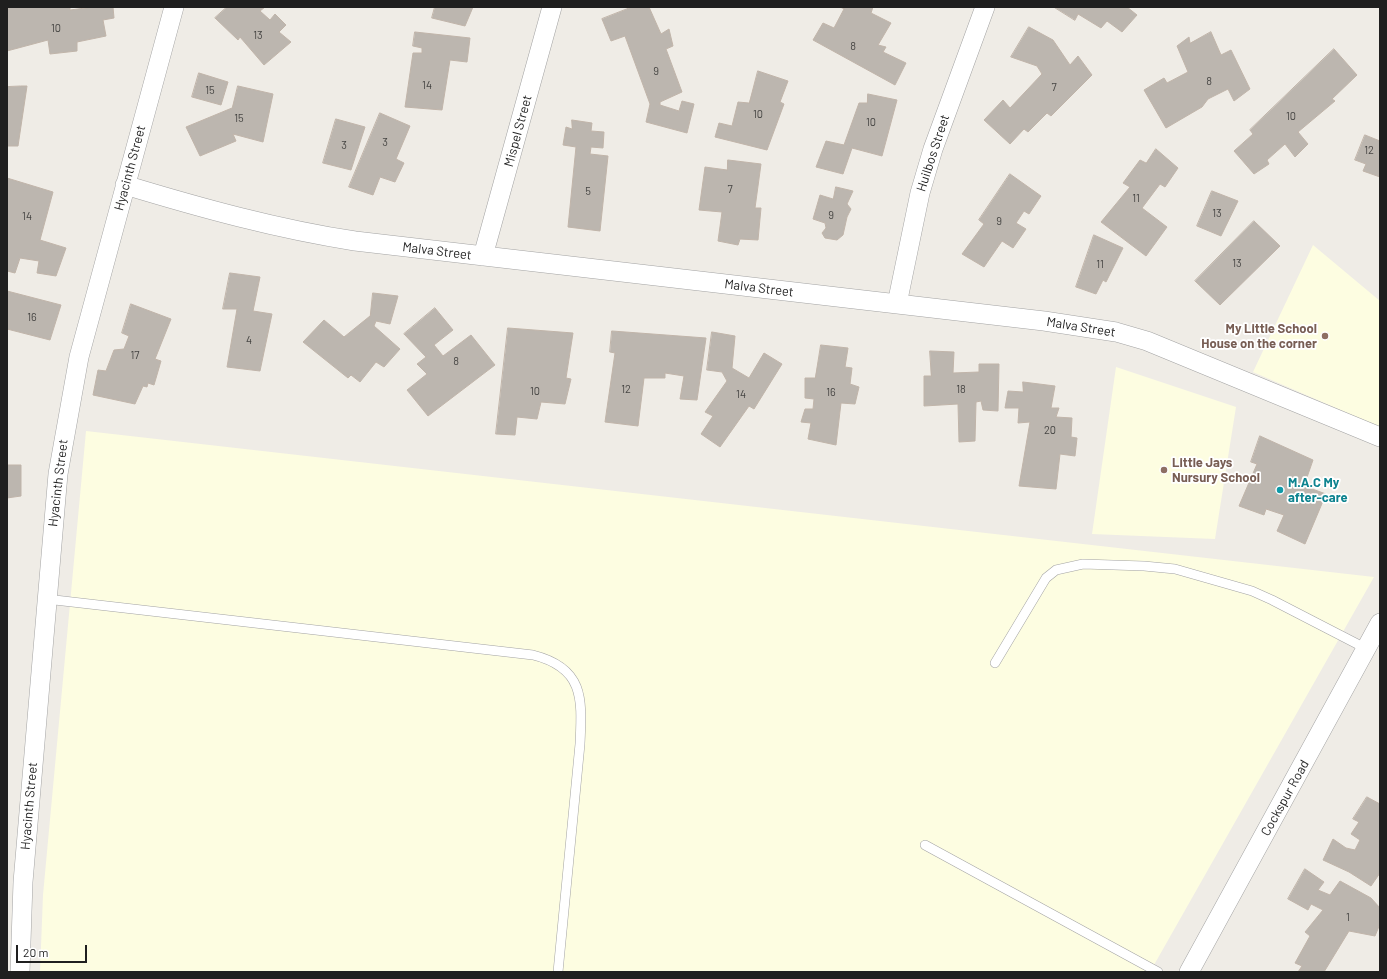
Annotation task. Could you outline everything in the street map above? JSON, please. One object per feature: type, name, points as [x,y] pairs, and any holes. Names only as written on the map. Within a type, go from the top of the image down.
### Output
[{"type":"street","name":"Hyacinth Street","points":[[20,972],[23,882],[46,599],[58,474],[68,411],[79,358],[174,7]]},
{"type":"street","name":"Mispel Street","points":[[484,256],[552,7]]},
{"type":"street","name":"Huilbos Street","points":[[897,304],[920,193],[933,149],[985,7]]},
{"type":"street","name":"Malva Street","points":[[125,185],[250,221],[309,234],[484,256],[1090,326],[1147,341],[1380,437]]},
{"type":"street","name":"Cockspur Road","points":[[1191,971],[1380,623]]},
{"type":"lane","points":[[995,663],[1046,578],[1056,570],[1083,564],[1144,566],[1175,569],[1252,591],[1322,624],[1367,649]]},
{"type":"lane","points":[[46,599],[533,655],[556,663],[575,682],[580,694],[582,707],[580,744],[558,972]]},
{"type":"lane","points":[[924,845],[1158,972]]},
{"type":"shaded area","name":"My Little School House on the corner","points":[[1313,245],[1380,301],[1380,427],[1253,372]]},
{"type":"shaded area","name":"Little Jays Nursury School","points":[[1116,367],[1236,407],[1215,539],[1092,534]]},
{"type":"shaded area","points":[[86,431],[1374,577],[1150,972],[40,972],[43,895]]},
{"type":"building","points":[[7,7],[70,7],[70,10],[93,7],[113,7],[114,18],[103,20],[106,36],[77,42],[77,51],[50,54],[48,40],[7,51]]},
{"type":"building","points":[[227,7],[265,7],[260,11],[270,20],[275,14],[286,25],[279,32],[291,42],[264,65],[240,37],[238,40],[215,18]]},
{"type":"building","points":[[435,7],[473,7],[465,26],[432,18]]},
{"type":"building","points":[[632,7],[649,7],[661,34],[669,29],[673,46],[666,49],[682,92],[660,102],[660,105],[679,111],[682,101],[694,104],[687,133],[646,122],[650,104],[625,36],[611,41],[602,19]]},
{"type":"building","points":[[840,7],[873,7],[871,13],[891,23],[878,45],[886,47],[883,52],[906,63],[895,85],[813,40],[823,23],[834,28],[844,9]]},
{"type":"building","points":[[1054,7],[1127,7],[1137,15],[1122,32],[1107,21],[1101,28],[1078,14],[1075,20]]},
{"type":"building","points":[[1029,27],[1053,40],[1070,65],[1078,56],[1092,75],[1051,116],[1047,113],[1028,132],[1024,129],[1010,144],[984,120],[1003,100],[1010,108],[1042,74],[1037,66],[1011,57]]},
{"type":"building","points":[[415,32],[470,38],[467,62],[450,60],[442,110],[405,107],[413,53],[422,53],[422,48],[413,46]]},
{"type":"building","points":[[1211,32],[1221,55],[1231,50],[1250,89],[1234,101],[1228,89],[1208,99],[1202,107],[1166,128],[1144,90],[1164,78],[1167,83],[1188,72],[1177,46],[1189,37],[1190,43]]},
{"type":"building","points":[[1334,49],[1357,75],[1332,99],[1335,101],[1298,132],[1308,144],[1295,157],[1285,144],[1267,160],[1269,164],[1254,174],[1234,151],[1253,134],[1250,130]]},
{"type":"building","points":[[758,71],[788,81],[780,102],[784,104],[767,150],[715,137],[719,123],[732,126],[738,102],[749,103]]},
{"type":"building","points":[[199,73],[228,82],[221,105],[192,97]]},
{"type":"building","points":[[27,86],[18,146],[7,146],[7,87]]},
{"type":"building","points":[[238,86],[273,94],[263,142],[233,134],[236,141],[200,156],[186,127],[232,108]]},
{"type":"building","points":[[868,94],[897,100],[882,156],[852,148],[843,174],[816,167],[826,141],[844,145],[859,103],[867,103]]},
{"type":"building","points":[[380,113],[410,126],[396,159],[404,163],[395,182],[380,177],[373,195],[349,187]]},
{"type":"building","points":[[336,119],[365,127],[351,170],[323,163]]},
{"type":"building","points":[[572,120],[592,123],[591,131],[604,132],[603,148],[591,147],[590,154],[608,156],[600,231],[568,227],[576,147],[563,145],[566,127],[572,129]]},
{"type":"building","points":[[1365,135],[1380,141],[1380,177],[1363,171],[1366,164],[1355,160]]},
{"type":"building","points":[[1156,149],[1178,168],[1165,187],[1160,184],[1142,208],[1167,227],[1146,256],[1101,222],[1130,187],[1123,183],[1140,160],[1146,163]]},
{"type":"building","points":[[728,160],[761,164],[755,208],[761,208],[758,240],[740,239],[738,245],[718,241],[722,212],[699,210],[705,167],[727,170]]},
{"type":"building","points":[[1010,174],[1041,196],[1029,214],[1024,211],[1016,223],[1026,229],[1013,248],[1002,241],[984,267],[962,254],[984,224],[979,220]]},
{"type":"building","points":[[7,178],[53,192],[40,240],[66,248],[56,276],[37,273],[39,261],[20,258],[15,273],[7,271]]},
{"type":"building","points":[[836,187],[853,191],[847,204],[851,209],[847,217],[843,235],[837,240],[825,238],[822,233],[826,228],[825,223],[813,219],[820,195],[833,199]]},
{"type":"building","points":[[1212,191],[1238,201],[1221,236],[1197,226]]},
{"type":"building","points":[[1254,221],[1280,246],[1220,305],[1195,281]]},
{"type":"building","points":[[1094,235],[1123,248],[1106,282],[1103,280],[1096,294],[1076,287]]},
{"type":"building","points":[[230,273],[260,277],[253,311],[272,314],[260,371],[227,367],[237,309],[223,309]]},
{"type":"building","points":[[7,291],[61,305],[50,340],[7,329]]},
{"type":"building","points":[[373,293],[398,296],[390,324],[376,321],[374,326],[400,349],[384,367],[376,362],[360,382],[351,375],[348,378],[303,342],[324,320],[344,337],[370,316]]},
{"type":"building","points":[[131,304],[171,319],[155,359],[161,361],[154,385],[148,383],[147,387],[143,386],[135,404],[93,395],[98,370],[106,371],[114,350],[124,349],[129,336],[122,333]]},
{"type":"building","points":[[435,308],[453,330],[434,345],[443,356],[471,335],[495,365],[428,416],[407,390],[427,374],[417,364],[426,357],[404,334]]},
{"type":"building","points":[[508,328],[573,333],[566,378],[571,379],[565,404],[541,402],[537,419],[517,417],[515,435],[496,434]]},
{"type":"building","points":[[612,331],[706,338],[697,400],[680,399],[684,376],[665,373],[665,378],[644,378],[638,426],[605,422],[615,353],[610,352]]},
{"type":"building","points":[[712,332],[735,336],[732,368],[749,378],[764,353],[782,364],[754,409],[749,406],[720,447],[701,434],[713,416],[705,412],[727,381],[722,372],[707,370]]},
{"type":"building","points":[[821,345],[848,348],[845,367],[852,368],[850,384],[859,387],[855,404],[841,403],[836,445],[808,439],[811,423],[801,422],[805,409],[813,409],[814,399],[805,398],[805,378],[815,378]]},
{"type":"building","points":[[930,351],[954,352],[953,373],[979,372],[979,364],[999,364],[998,411],[983,410],[981,401],[976,402],[975,441],[959,442],[958,404],[924,406],[924,376],[931,376]]},
{"type":"building","points":[[1023,382],[1055,386],[1051,408],[1059,408],[1056,417],[1072,418],[1071,437],[1077,438],[1075,456],[1060,454],[1056,489],[1019,486],[1030,422],[1018,423],[1019,408],[1005,408],[1008,391],[1023,392]]},
{"type":"building","name":"M.A.C My after-care","points":[[1260,436],[1313,460],[1304,486],[1326,494],[1305,544],[1277,531],[1284,515],[1266,509],[1264,515],[1239,506],[1257,464],[1251,462]]},
{"type":"building","points":[[7,465],[21,465],[21,496],[7,498]]},
{"type":"building","points":[[1367,797],[1380,804],[1380,873],[1371,886],[1349,872],[1323,860],[1333,839],[1346,848],[1355,850],[1360,840],[1351,834],[1359,822],[1353,819]]},
{"type":"building","points":[[1305,869],[1324,882],[1318,890],[1330,895],[1340,881],[1371,898],[1380,908],[1380,924],[1375,936],[1349,931],[1324,972],[1298,972],[1302,966],[1295,963],[1310,936],[1305,932],[1323,910],[1311,904],[1308,910],[1288,899]]},
{"type":"place","name":"My Little School House on the corner","points":[[1325,336]]},
{"type":"place","name":"Little Jays Nursury School","points":[[1164,470]]},
{"type":"place","name":"M.A.C My after-care","points":[[1280,490]]}]
